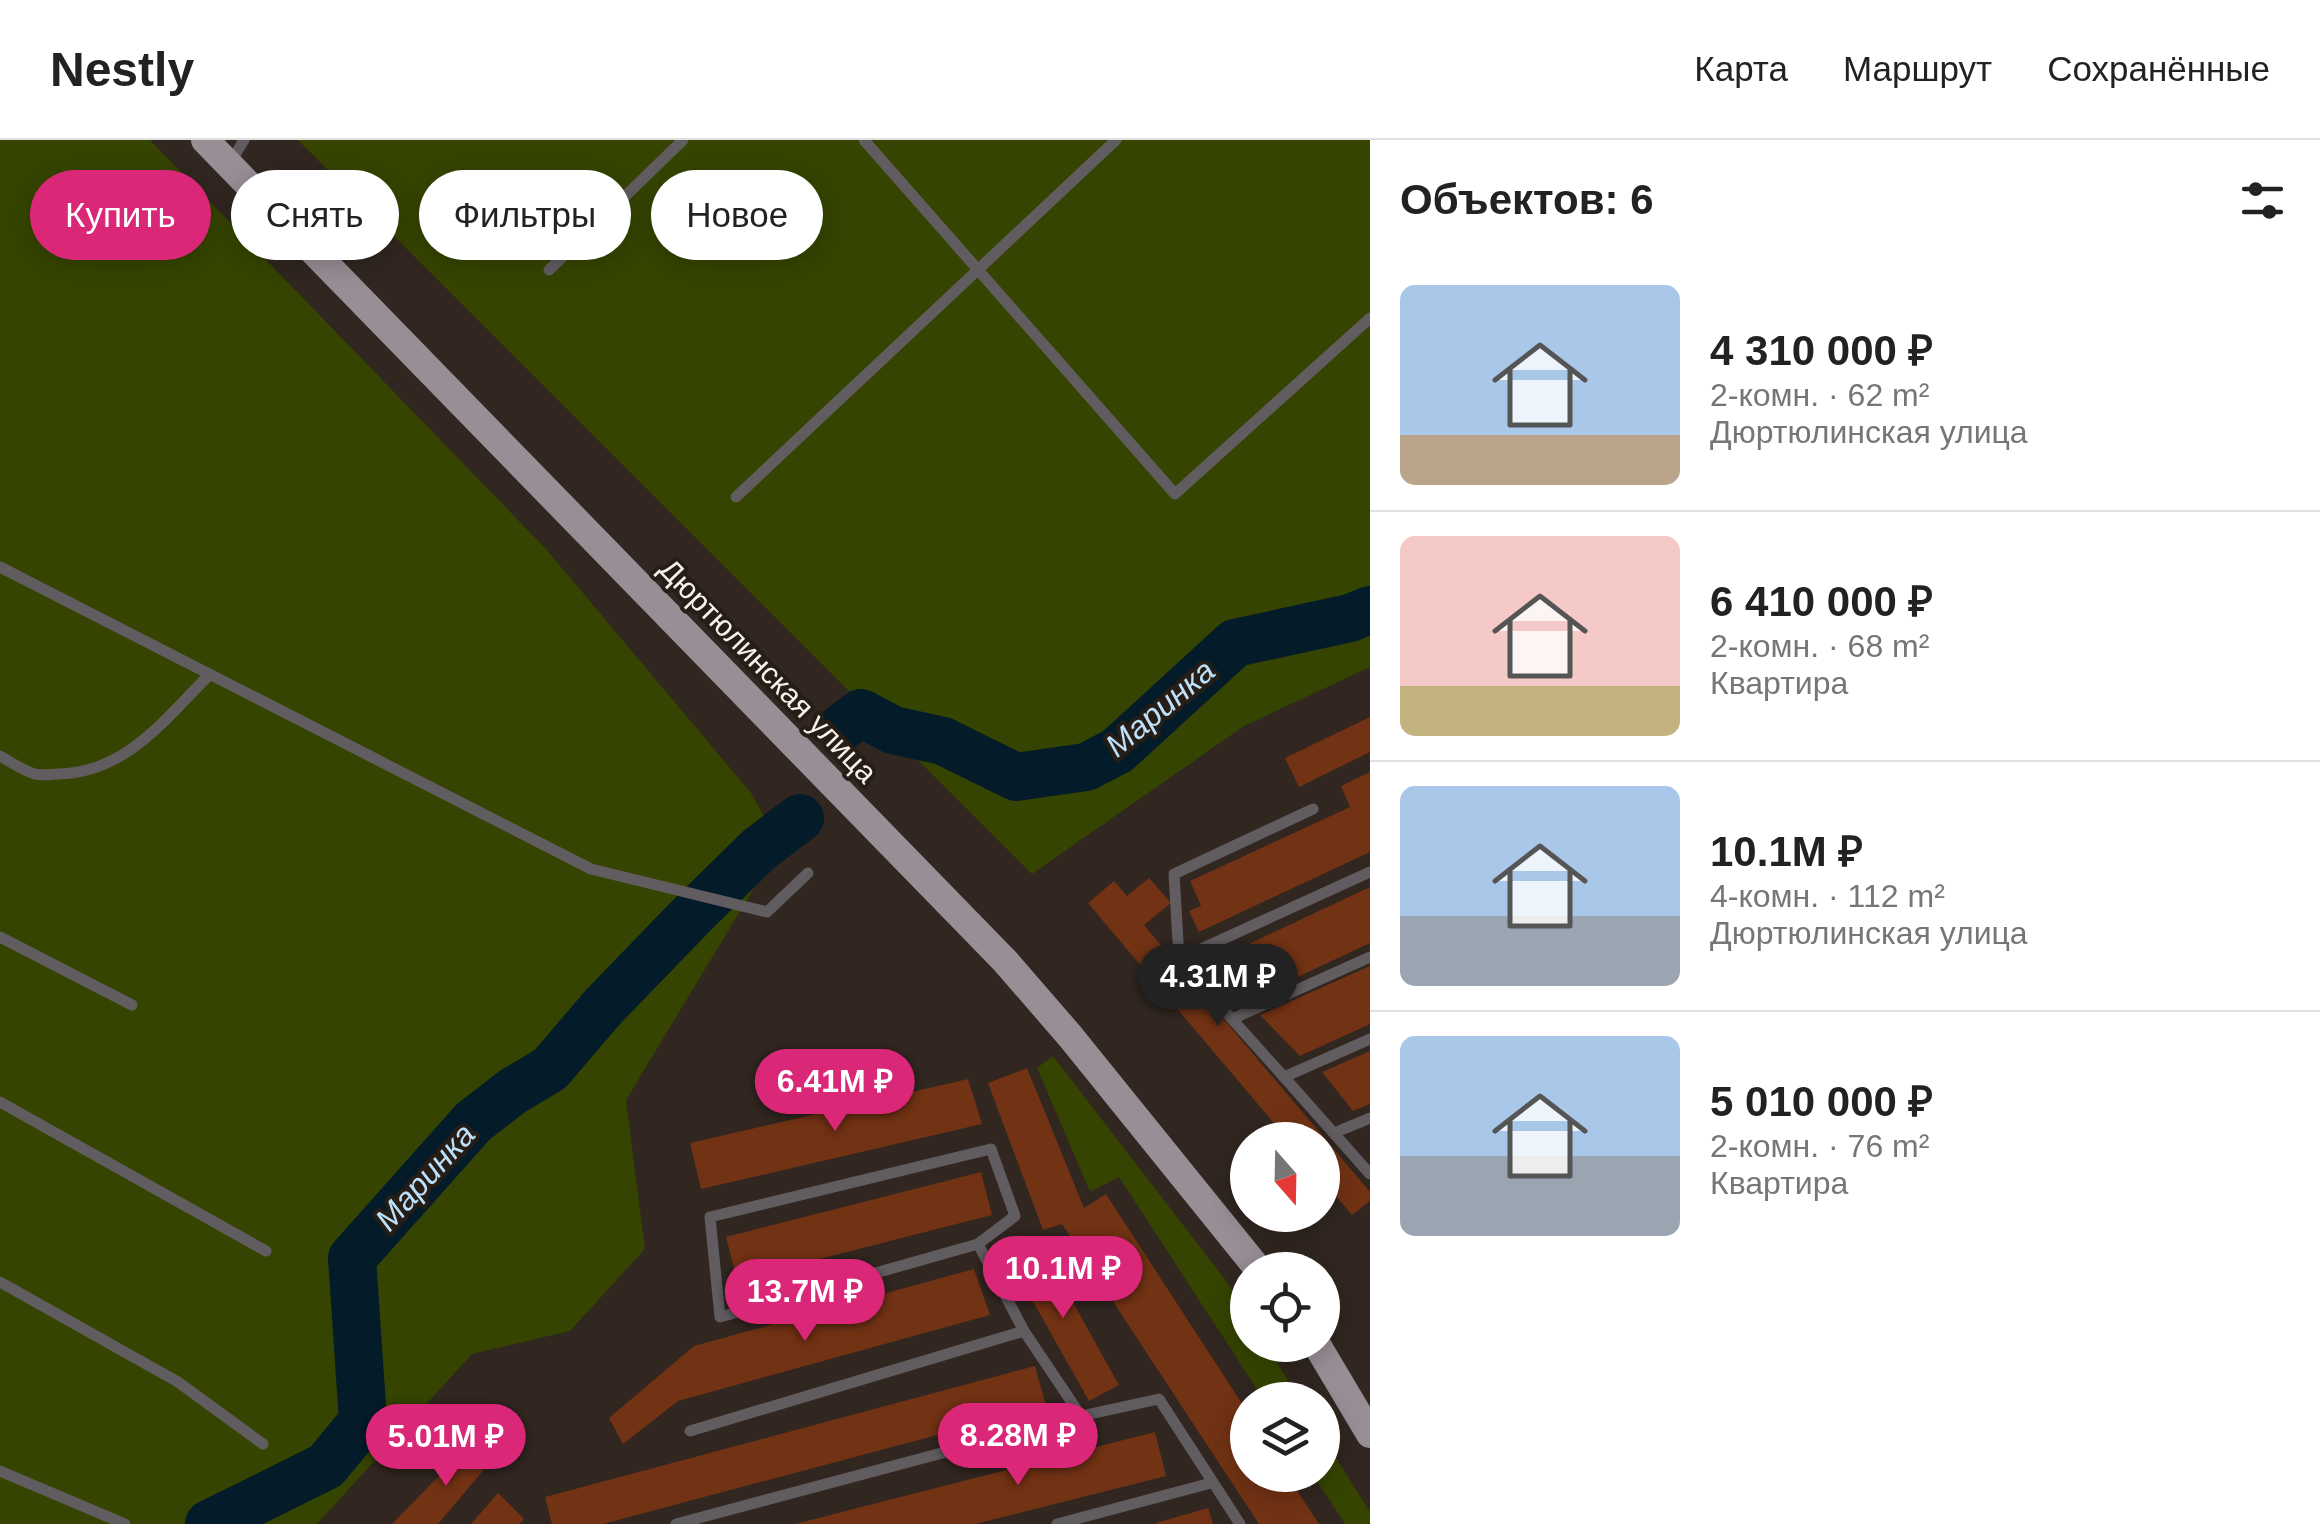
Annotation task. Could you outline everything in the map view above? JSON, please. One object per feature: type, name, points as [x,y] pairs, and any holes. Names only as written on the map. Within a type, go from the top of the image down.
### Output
[{"type":"main road","name":"Дюртюлинская улица","points":[[205,140],[1005,961],[1244,1252]]},
{"type":"main road","points":[[1327,1362],[1370,1434]]},
{"type":"main road","points":[[1333,1362],[1370,1398]]},
{"type":"lane","points":[[229,164],[244,140]]},
{"type":"lane","points":[[548,270],[684,140]]},
{"type":"lane","points":[[864,140],[1176,494],[1370,318]]},
{"type":"lane","points":[[736,497],[1116,140]]},
{"type":"lane","points":[[0,567],[591,869],[766,912],[808,873]]},
{"type":"lane","points":[[0,756],[36,774],[80,774],[108,764],[153,732],[210,674]]},
{"type":"lane","points":[[1313,810],[1174,874],[1178,960],[1324,1122]]},
{"type":"lane","points":[[1178,960],[1370,872]]},
{"type":"lane","points":[[0,937],[132,1005]]},
{"type":"lane","points":[[1232,1020],[1370,957]]},
{"type":"lane","points":[[1284,1077],[1370,1039]]},
{"type":"lane","points":[[0,1102],[266,1251]]},
{"type":"lane","points":[[1340,1130],[1370,1118]]},
{"type":"lane","points":[[1340,1140],[1370,1174]]},
{"type":"lane","points":[[991,1149],[1014,1216],[978,1244],[720,1317],[710,1218],[991,1149]]},
{"type":"lane","points":[[978,1244],[1024,1331],[1081,1416]]},
{"type":"lane","points":[[0,1282],[178,1382],[263,1444]]},
{"type":"lane","points":[[690,1430],[1024,1331]]},
{"type":"lane","points":[[676,1524],[1081,1416],[1159,1400],[1240,1524]]},
{"type":"lane","points":[[0,1470],[125,1524]]},
{"type":"lane","points":[[1056,1524],[1211,1482]]},
{"type":"green space","points":[[0,140],[150,140],[179,170],[30,170],[30,260],[211,260],[211,203],[231,224],[231,260],[266,260],[546,549],[751,793],[780,845],[626,1100],[645,1249],[570,1331],[472,1354],[317,1524],[0,1524]]},
{"type":"green space","points":[[298,140],[1370,140],[1370,667],[1244,726],[1032,874],[399,241],[399,170],[328,170]]},
{"type":"green space","points":[[1053,1056],[1227,1282],[1230,1348],[1119,1177],[1090,1192],[1037,1068]]},
{"type":"green space","points":[[1239,1362],[1277,1362],[1289,1382],[1252,1382]]},
{"type":"green space","points":[[1340,1464],[1370,1512],[1370,1524],[1345,1524],[1324,1492],[1340,1492]]},
{"type":"building","points":[[1370,717],[1370,752],[1299,787],[1285,758]]},
{"type":"building","points":[[1370,772],[1370,852],[1199,932],[1189,911],[1201,906],[1190,881],[1350,807],[1341,786]]},
{"type":"building","points":[[1149,878],[1171,903],[1144,925],[1311,1122],[1273,1122],[1088,903],[1114,881],[1127,896]]},
{"type":"building","points":[[1370,887],[1370,943],[1240,1004],[1219,958]]},
{"type":"building","points":[[1370,966],[1370,1024],[1300,1056],[1260,1015]]},
{"type":"building","points":[[1370,1051],[1370,1104],[1353,1111],[1322,1072]]},
{"type":"building","points":[[1027,1068],[1084,1208],[1106,1194],[1230,1385],[1230,1480],[1062,1224],[1043,1230],[988,1083]]},
{"type":"building","points":[[968,1079],[982,1124],[701,1189],[690,1143]]},
{"type":"building","points":[[1340,1157],[1370,1192],[1370,1201],[1352,1215],[1340,1201]]},
{"type":"building","points":[[981,1172],[992,1215],[737,1280],[726,1237]]},
{"type":"building","points":[[1038,1240],[1119,1385],[1089,1401],[1008,1257]]},
{"type":"building","points":[[974,1269],[990,1315],[678,1401],[623,1444],[609,1418],[694,1346]]},
{"type":"building","points":[[1035,1366],[1046,1406],[603,1524],[552,1524],[545,1497]]},
{"type":"building","points":[[1155,1432],[1166,1476],[975,1524],[795,1524]]},
{"type":"building","points":[[471,1443],[492,1460],[438,1524],[392,1524]]},
{"type":"building","points":[[1238,1492],[1298,1492],[1319,1524],[1259,1524]]},
{"type":"building","points":[[498,1493],[524,1519],[519,1524],[471,1524]]},
{"type":"building","points":[[1208,1508],[1213,1524],[1156,1523]]},
{"type":"waterway","name":"Маринка","points":[[842,727],[861,713],[893,730],[943,741],[1016,777],[1086,767],[1117,751],[1235,643],[1350,618],[1370,610]]},
{"type":"waterway","name":"Маринка","points":[[209,1524],[326,1466],[363,1421],[352,1258],[473,1122],[550,1069],[603,1007],[691,916],[758,850],[800,818]]}]
